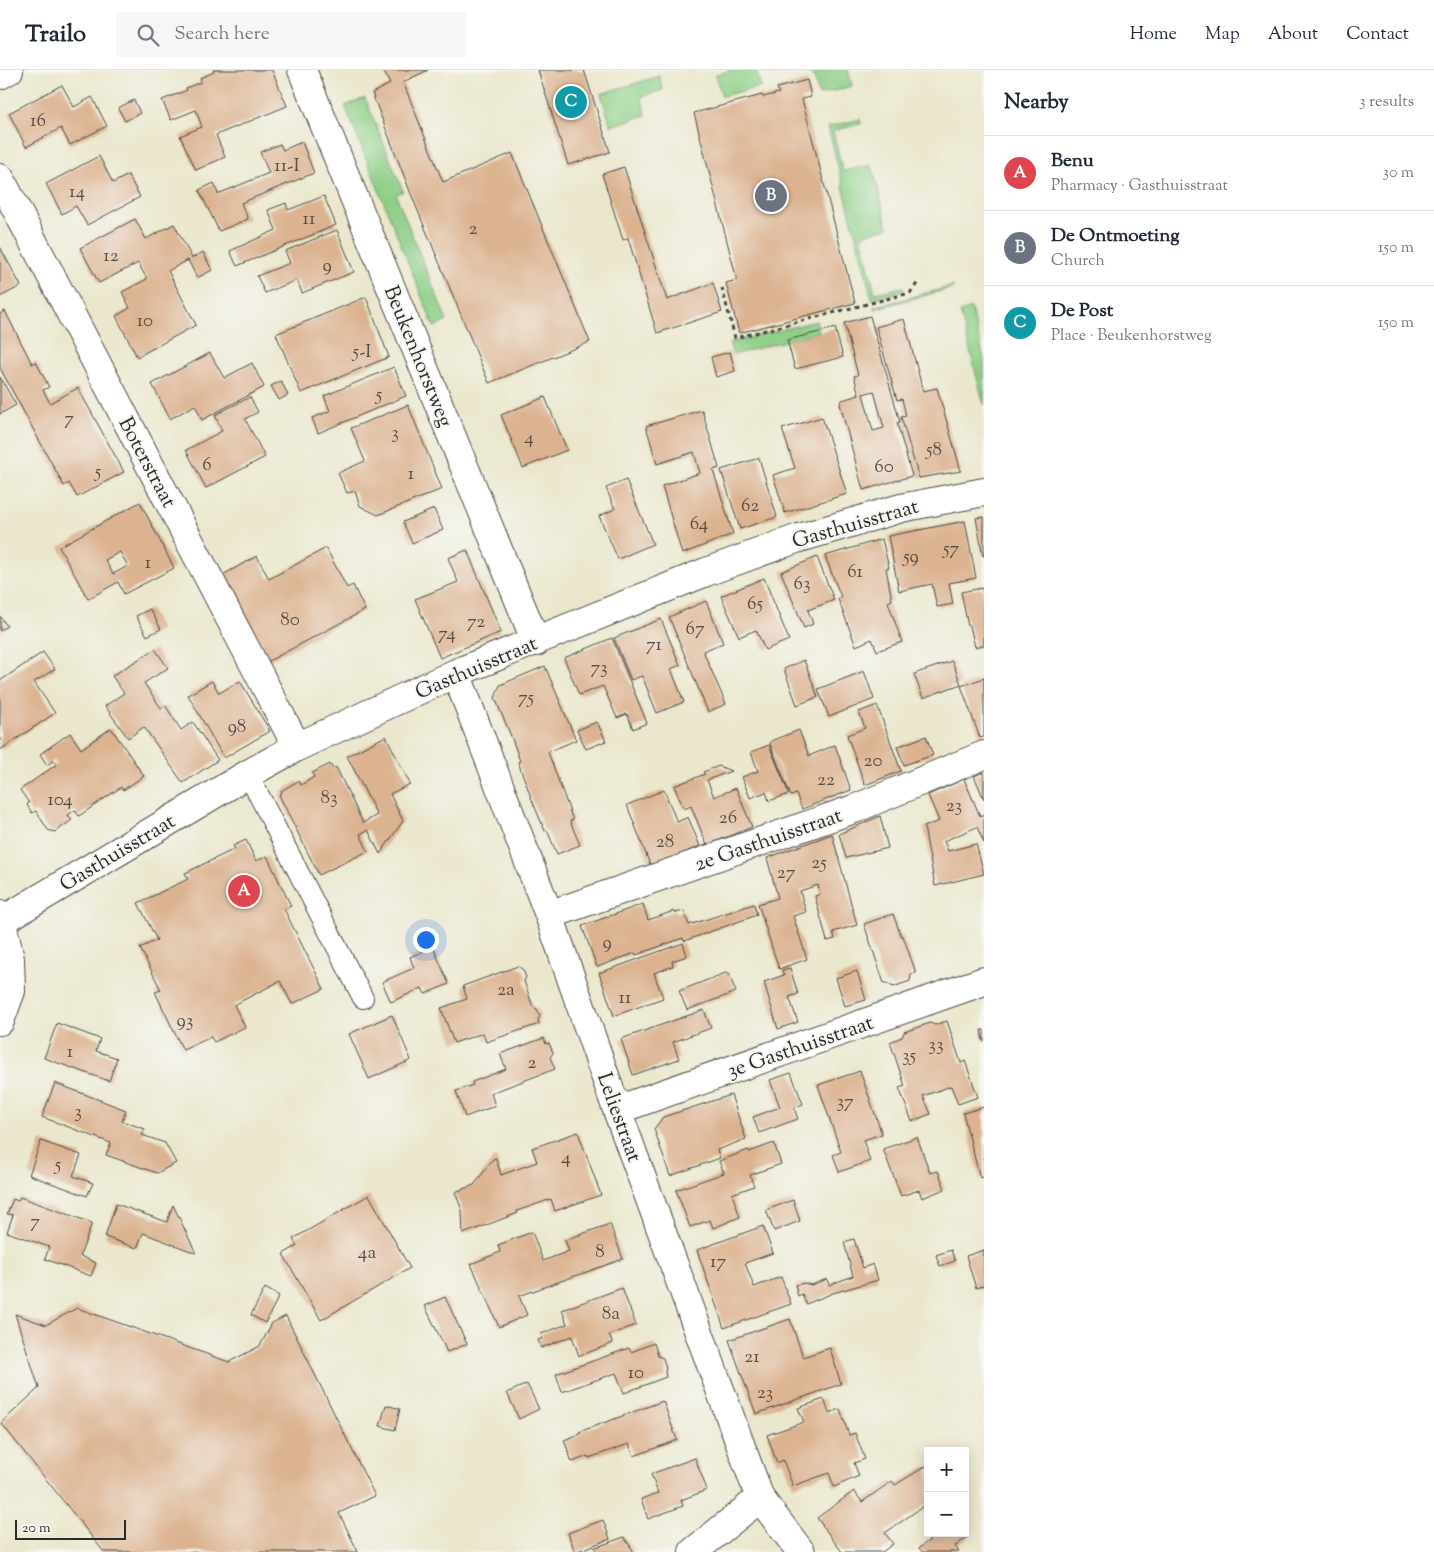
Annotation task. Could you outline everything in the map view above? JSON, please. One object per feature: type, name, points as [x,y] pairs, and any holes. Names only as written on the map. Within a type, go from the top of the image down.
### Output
[{"type":"street","points":[[0,75],[9,70]]},
{"type":"street","name":"Beukenhorstweg","points":[[302,70],[536,642]]},
{"type":"street","name":"Boterstraat","points":[[0,178],[297,747]]},
{"type":"street","name":"Gasthuisstraat","points":[[1,919],[297,747],[456,674],[706,572],[796,539],[901,508],[984,492]]},
{"type":"street","name":"Leliestraat","points":[[456,674],[548,915],[617,1110],[760,1498],[801,1552]]},
{"type":"street","name":"2e Gasthuisstraat","points":[[548,915],[854,809],[984,755]]},
{"type":"street","points":[[0,1021],[11,992],[10,959],[1,919]]},
{"type":"street","name":"3e Gasthuisstraat","points":[[617,1110],[984,981]]},
{"type":"street","points":[[693,1552],[760,1498]]},
{"type":"lane","points":[[248,774],[363,998]]},
{"type":"path","points":[[722,288],[736,338],[910,293],[919,281]]},
{"type":"green space","points":[[732,70],[756,70],[761,87],[722,96],[715,75]]},
{"type":"green space","points":[[812,70],[848,70],[852,86],[819,95]]},
{"type":"green space","points":[[659,76],[663,90],[641,97],[646,115],[611,126],[601,94]]},
{"type":"green space","points":[[365,98],[403,191],[396,195],[447,321],[434,327],[345,106]]},
{"type":"green space","points":[[860,119],[861,124],[833,131],[843,171],[872,165],[888,228],[861,235],[875,293],[903,287],[904,291],[872,299],[828,127]]},
{"type":"green space","points":[[953,286],[953,288],[874,309],[874,307]]},
{"type":"green space","points":[[971,308],[984,359],[984,405],[960,312]]},
{"type":"green space","points":[[816,321],[819,332],[733,355],[729,343]]},
{"type":"building","points":[[213,70],[272,70],[287,106],[216,135],[225,157],[196,170],[180,136],[202,127],[196,110],[171,120],[162,100],[201,82],[200,78],[214,72]]},
{"type":"building","points":[[383,70],[428,70],[403,82],[443,182],[512,153],[590,342],[489,383],[411,194],[372,93],[390,84]]},
{"type":"building","points":[[538,70],[584,70],[610,152],[568,165]]},
{"type":"building","points":[[807,80],[811,97],[802,99],[855,303],[739,333],[726,283],[737,280],[694,113],[762,95],[763,97],[779,93],[777,88]]},
{"type":"building","points":[[62,85],[74,107],[92,97],[107,126],[70,145],[61,128],[26,147],[9,113]]},
{"type":"building","points":[[134,100],[140,113],[125,121],[118,108]]},
{"type":"building","points":[[302,142],[314,173],[241,203],[248,219],[219,231],[199,190],[214,183],[218,194],[269,173],[260,152],[280,144],[283,150]]},
{"type":"building","points":[[99,156],[113,183],[128,175],[140,197],[87,225],[76,206],[62,214],[46,184]]},
{"type":"building","points":[[624,167],[667,300],[713,283],[722,312],[657,333],[628,238],[623,240],[602,174]]},
{"type":"building","points":[[324,196],[336,225],[237,266],[230,251],[276,230],[268,210],[286,203],[288,210]]},
{"type":"building","points":[[135,219],[146,239],[174,224],[192,258],[203,252],[212,270],[197,278],[188,260],[168,271],[196,325],[137,357],[116,316],[130,308],[122,292],[147,279],[138,263],[99,283],[80,248]]},
{"type":"building","points":[[337,230],[354,272],[302,293],[297,280],[265,293],[257,276],[290,263],[285,251]]},
{"type":"building","points":[[0,247],[21,286],[0,297]]},
{"type":"building","points":[[366,297],[389,357],[301,393],[276,334]]},
{"type":"building","points":[[5,311],[32,364],[36,362],[49,387],[43,390],[50,403],[78,388],[124,472],[77,497],[69,483],[64,486],[0,368],[0,314]]},
{"type":"building","points":[[870,316],[900,422],[897,423],[912,476],[863,490],[840,404],[842,400],[859,395],[854,376],[858,375],[844,323]],"holes":[[[874,391],[884,428],[873,431],[863,394]]]},
{"type":"building","points":[[904,319],[923,391],[937,388],[961,471],[919,478],[901,417],[906,416],[902,399],[897,400],[876,327]]},
{"type":"building","points":[[835,328],[843,357],[795,369],[787,340]]},
{"type":"building","points":[[730,352],[735,371],[716,377],[711,357]]},
{"type":"building","points":[[210,353],[224,378],[252,363],[264,387],[202,420],[195,405],[170,419],[152,384]]},
{"type":"building","points":[[394,367],[406,396],[318,433],[312,418],[330,411],[324,396]]},
{"type":"building","points":[[0,377],[16,405],[0,414]]},
{"type":"building","points":[[281,381],[288,395],[279,400],[271,386]]},
{"type":"building","points":[[250,397],[258,412],[245,419],[265,457],[206,488],[186,450],[222,431],[215,415]]},
{"type":"building","points":[[545,397],[567,450],[523,468],[501,415]]},
{"type":"building","points":[[408,405],[442,489],[378,515],[360,506],[355,491],[347,493],[338,473],[365,461],[351,428]]},
{"type":"building","points":[[702,410],[719,468],[713,470],[733,534],[682,554],[662,486],[700,473],[694,452],[657,464],[646,426]]},
{"type":"building","points":[[822,417],[847,494],[785,513],[773,475],[795,468],[782,429]]},
{"type":"building","points":[[759,458],[777,517],[740,529],[721,470]]},
{"type":"building","points":[[626,480],[653,544],[618,559],[599,516],[615,509],[606,488]]},
{"type":"building","points":[[140,502],[174,568],[124,594],[118,582],[88,599],[59,547]],"holes":[[[120,552],[128,566],[113,574],[105,560]]]},
{"type":"building","points":[[434,509],[443,530],[412,543],[403,522]]},
{"type":"building","points":[[984,517],[984,556],[983,556],[976,518]]},
{"type":"building","points":[[965,521],[976,578],[949,583],[953,604],[937,607],[932,584],[899,591],[888,536]]},
{"type":"building","points":[[882,539],[889,568],[886,568],[892,600],[888,602],[902,642],[877,651],[872,639],[856,646],[838,599],[841,597],[825,556]]},
{"type":"building","points":[[326,548],[347,588],[353,585],[365,610],[263,664],[217,578],[257,556],[269,579]]},
{"type":"building","points":[[467,550],[501,632],[440,658],[415,599],[458,582],[448,558]]},
{"type":"building","points":[[817,557],[834,600],[808,610],[813,624],[804,628],[781,572]]},
{"type":"building","points":[[764,578],[789,640],[765,650],[756,630],[739,637],[721,596]]},
{"type":"building","points":[[982,588],[984,597],[984,645],[975,647],[970,626],[968,626],[961,592]]},
{"type":"building","points":[[706,601],[723,643],[703,651],[726,704],[708,712],[669,617]]},
{"type":"building","points":[[150,609],[161,629],[147,636],[136,616]]},
{"type":"building","points":[[0,616],[7,626],[0,631]]},
{"type":"building","points":[[661,619],[680,665],[671,669],[684,702],[657,713],[642,676],[631,680],[614,638]]},
{"type":"building","points":[[612,638],[647,723],[633,729],[627,714],[617,718],[603,686],[579,695],[564,658]]},
{"type":"building","points":[[155,649],[168,668],[144,683],[161,708],[165,705],[181,730],[193,722],[218,760],[183,783],[144,727],[128,738],[105,706],[124,693],[112,676]]},
{"type":"building","points":[[43,652],[55,669],[34,682],[55,713],[0,750],[0,681]]},
{"type":"building","points":[[804,660],[818,697],[797,705],[784,669]]},
{"type":"building","points":[[952,661],[961,684],[923,698],[914,674]]},
{"type":"building","points":[[545,666],[576,740],[548,752],[573,820],[570,821],[580,845],[557,854],[534,805],[518,762],[520,761],[511,736],[495,698],[500,685]]},
{"type":"building","points":[[864,671],[874,699],[829,717],[818,689]]},
{"type":"building","points":[[984,678],[984,737],[980,738],[961,686]]},
{"type":"building","points":[[212,681],[219,693],[240,681],[270,731],[224,758],[188,695]]},
{"type":"building","points":[[877,705],[901,771],[865,785],[847,735],[865,728],[859,712]]},
{"type":"building","points":[[597,722],[606,741],[586,749],[577,730]]},
{"type":"building","points":[[111,728],[144,776],[123,790],[121,787],[79,816],[75,810],[68,815],[72,820],[55,832],[48,830],[36,811],[32,813],[27,805],[29,803],[20,790],[57,764],[54,760],[47,765],[40,754],[70,733],[81,749]]},
{"type":"building","points":[[799,730],[809,756],[835,745],[851,790],[802,809],[796,794],[791,796],[770,744],[771,741]]},
{"type":"building","points":[[386,736],[410,784],[390,794],[403,821],[380,854],[368,830],[360,834],[368,851],[319,875],[279,795],[282,793],[281,791],[298,781],[301,785],[314,777],[312,773],[330,764],[333,769],[336,767],[363,823],[377,815],[347,756]]},
{"type":"building","points":[[926,736],[933,755],[904,765],[897,747]]},
{"type":"building","points":[[769,745],[789,794],[769,801],[766,792],[750,798],[742,777],[758,771],[751,752]]},
{"type":"building","points":[[719,766],[731,771],[707,780],[714,797],[736,788],[752,827],[707,845],[691,806],[684,809],[674,786],[705,774],[703,772]]},
{"type":"building","points":[[984,772],[984,799],[974,776]]},
{"type":"building","points":[[964,779],[980,816],[984,814],[984,843],[977,827],[944,841],[948,851],[976,844],[984,874],[935,886],[924,827],[939,821],[928,795]]},
{"type":"building","points":[[664,790],[677,822],[688,817],[700,846],[651,867],[627,805]]},
{"type":"building","points":[[880,816],[888,848],[846,858],[839,834]]},
{"type":"building","points":[[832,834],[857,925],[833,932],[835,939],[827,941],[815,896],[820,894],[818,885],[800,891],[806,912],[793,916],[807,959],[779,969],[758,904],[778,898],[767,858]]},
{"type":"building","points":[[246,840],[256,861],[267,856],[291,906],[284,909],[324,989],[292,1004],[280,981],[234,1005],[245,1027],[214,1042],[211,1037],[183,1050],[155,992],[161,990],[140,948],[157,940],[138,903],[188,879],[185,873],[235,849],[233,846]]},
{"type":"building","points":[[643,904],[648,920],[674,911],[675,913],[684,911],[689,925],[754,904],[757,915],[684,941],[683,938],[597,967],[582,926]]},
{"type":"building","points":[[893,914],[916,973],[911,974],[910,981],[893,987],[884,983],[864,924]]},
{"type":"building","points":[[683,943],[687,956],[672,961],[673,966],[654,973],[663,998],[614,1016],[599,973]]},
{"type":"building","points":[[433,947],[449,984],[425,994],[422,988],[391,1002],[382,982],[414,968],[410,957]]},
{"type":"building","points":[[518,966],[523,970],[526,977],[524,981],[533,1007],[537,1009],[540,1016],[539,1024],[486,1042],[483,1033],[454,1043],[441,1008],[467,999],[463,986]]},
{"type":"building","points":[[790,968],[798,994],[789,997],[798,1022],[778,1029],[764,982],[784,975],[782,970]]},
{"type":"building","points":[[857,971],[866,1000],[845,1006],[836,978]]},
{"type":"building","points":[[728,972],[736,992],[687,1010],[679,991]]},
{"type":"building","points":[[704,1010],[711,1028],[673,1042],[679,1059],[633,1075],[621,1039]]},
{"type":"building","points":[[392,1015],[411,1060],[369,1079],[349,1034]]},
{"type":"building","points":[[947,1021],[961,1063],[965,1061],[978,1097],[958,1104],[951,1086],[923,1096],[931,1114],[912,1121],[899,1088],[905,1086],[890,1042],[902,1037],[904,1032],[930,1023],[935,1025]]},
{"type":"building","points":[[57,1023],[100,1039],[96,1051],[117,1058],[109,1081],[44,1058]]},
{"type":"building","points":[[981,1030],[984,1030],[984,1041],[983,1041]]},
{"type":"building","points":[[544,1038],[546,1044],[549,1043],[553,1053],[550,1057],[555,1069],[491,1093],[495,1106],[465,1117],[456,1091],[473,1085],[472,1082],[506,1069],[500,1054]]},
{"type":"building","points":[[860,1071],[882,1134],[863,1140],[870,1161],[839,1172],[833,1155],[841,1152],[818,1085]]},
{"type":"building","points":[[791,1073],[803,1104],[794,1108],[798,1119],[759,1133],[753,1117],[780,1107],[770,1080]]},
{"type":"building","points":[[55,1083],[126,1110],[122,1121],[145,1129],[142,1135],[165,1143],[176,1163],[157,1173],[106,1155],[111,1143],[42,1117]]},
{"type":"building","points":[[731,1095],[746,1139],[717,1150],[720,1158],[670,1176],[654,1129],[663,1117]]},
{"type":"building","points":[[984,1107],[984,1177],[980,1178],[963,1113]]},
{"type":"building","points":[[578,1132],[601,1195],[555,1211],[551,1199],[463,1234],[462,1210],[455,1192],[474,1185],[493,1159],[496,1158],[501,1175],[537,1162],[532,1148]]},
{"type":"building","points":[[917,1137],[930,1173],[938,1171],[945,1189],[922,1198],[919,1190],[901,1196],[883,1149]]},
{"type":"building","points":[[41,1141],[81,1155],[73,1176],[93,1183],[87,1196],[29,1175]]},
{"type":"building","points":[[774,1143],[781,1164],[750,1175],[754,1186],[732,1194],[740,1217],[713,1228],[710,1220],[690,1227],[676,1190],[724,1173],[719,1161]]},
{"type":"building","points":[[369,1195],[410,1268],[321,1320],[283,1254],[297,1246],[293,1239]]},
{"type":"building","points":[[20,1197],[92,1223],[80,1256],[96,1263],[91,1276],[45,1259],[49,1247],[7,1232],[13,1215],[7,1214],[13,1199],[18,1201]]},
{"type":"building","points":[[793,1200],[800,1221],[774,1231],[766,1210]]},
{"type":"building","points":[[116,1204],[167,1222],[173,1205],[196,1253],[143,1233],[137,1248],[105,1237]]},
{"type":"building","points":[[610,1224],[623,1259],[519,1296],[527,1315],[499,1327],[471,1264],[500,1252],[498,1245],[532,1232],[543,1261],[569,1251],[565,1240]]},
{"type":"building","points":[[763,1226],[773,1253],[745,1263],[754,1287],[781,1277],[791,1304],[724,1328],[697,1250]]},
{"type":"building","points":[[854,1239],[863,1268],[873,1264],[878,1280],[833,1293],[806,1304],[802,1294],[798,1296],[795,1285],[805,1283],[811,1285],[827,1279],[829,1285],[853,1276],[844,1242]]},
{"type":"building","points":[[951,1250],[955,1261],[940,1266],[936,1255]]},
{"type":"building","points":[[984,1250],[984,1285],[976,1288],[966,1256]]},
{"type":"building","points":[[265,1288],[279,1296],[265,1323],[251,1315]]},
{"type":"building","points":[[622,1288],[636,1325],[609,1335],[613,1343],[579,1356],[572,1336],[541,1348],[538,1340],[542,1339],[541,1334],[567,1324],[562,1310]]},
{"type":"building","points":[[445,1297],[467,1344],[447,1352],[425,1306]]},
{"type":"building","points":[[77,1308],[229,1362],[260,1346],[272,1323],[286,1316],[375,1496],[339,1513],[358,1552],[104,1552],[1,1423],[39,1388],[15,1314],[46,1325]]},
{"type":"building","points":[[790,1319],[803,1357],[830,1348],[841,1384],[756,1414],[729,1340]]},
{"type":"building","points":[[654,1343],[658,1356],[663,1358],[666,1377],[624,1393],[616,1373],[562,1392],[556,1374],[629,1348],[631,1352]]},
{"type":"building","points":[[527,1384],[539,1409],[519,1419],[507,1393]]},
{"type":"building","points":[[824,1399],[829,1413],[840,1409],[849,1435],[855,1433],[865,1459],[854,1463],[859,1476],[834,1487],[829,1473],[793,1486],[783,1460],[777,1463],[767,1435],[804,1422],[798,1408]]},
{"type":"building","points":[[663,1401],[677,1440],[634,1456],[629,1444],[572,1462],[564,1440],[580,1434],[579,1432]]},
{"type":"building","points":[[386,1405],[400,1409],[395,1430],[380,1426]]},
{"type":"building","points":[[695,1458],[707,1490],[681,1500],[683,1506],[648,1519],[641,1499],[658,1493],[651,1474]]},
{"type":"building","points":[[924,1467],[924,1506],[885,1533],[893,1544],[882,1552],[842,1552],[817,1518],[854,1491],[862,1502],[892,1481],[895,1485]]},
{"type":"building","points":[[603,1520],[610,1539],[575,1552],[568,1533]]},
{"type":"building","points":[[624,1537],[634,1552],[597,1552],[594,1548]]},
{"type":"building","points":[[934,1537],[968,1537],[955,1546],[959,1552],[922,1552],[919,1548]]},
{"type":"place","name":"De Post","points":[[571,102]]},
{"type":"place","name":"De Ontmoeting","points":[[771,196]]},
{"type":"place","name":"Benu","points":[[244,891]]}]
